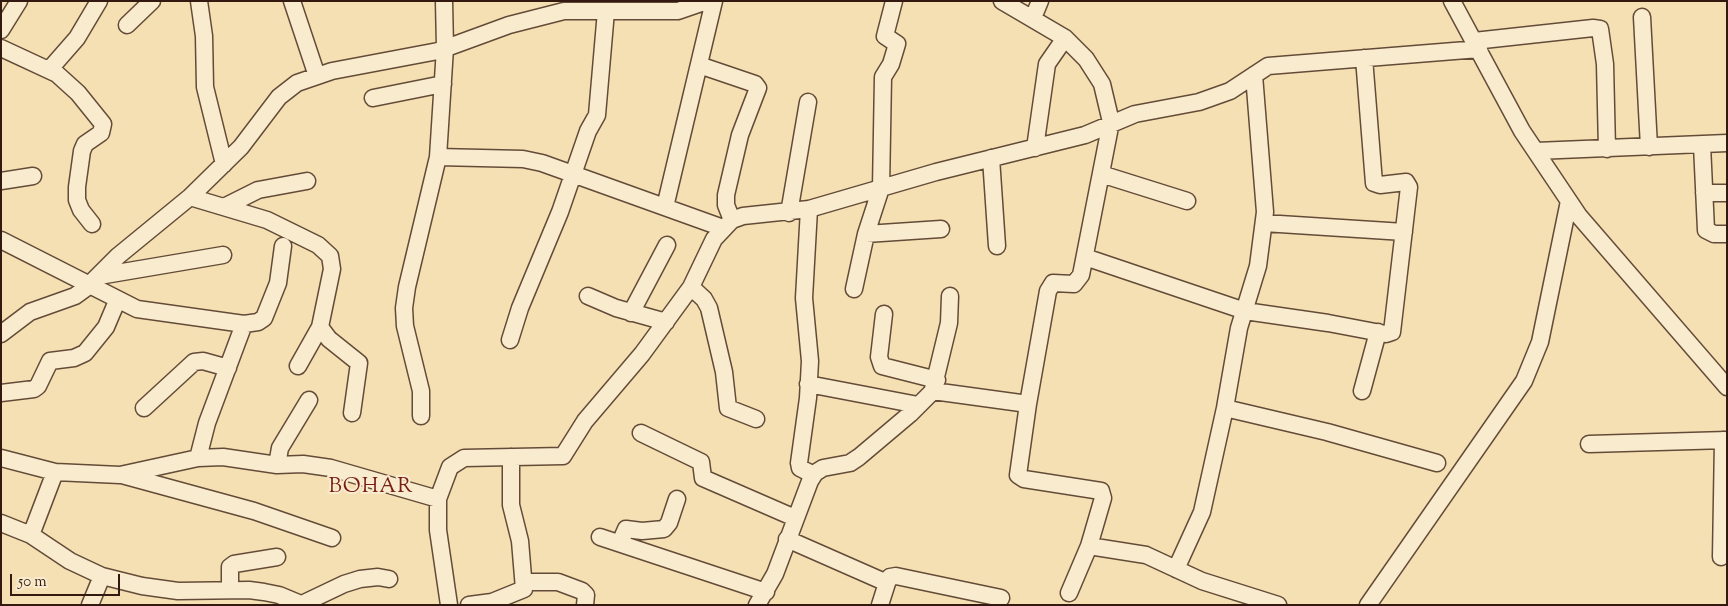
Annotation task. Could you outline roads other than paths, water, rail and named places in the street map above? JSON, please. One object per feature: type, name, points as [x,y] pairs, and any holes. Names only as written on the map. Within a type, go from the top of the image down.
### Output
[{"type":"street","points":[[1,30],[19,1]]},
{"type":"street","points":[[49,70],[77,38],[99,1]]},
{"type":"street","points":[[127,25],[152,1]]},
{"type":"street","points":[[198,1],[204,36],[205,87],[224,164]]},
{"type":"street","points":[[292,1],[317,76]]},
{"type":"street","points":[[421,416],[421,391],[405,326],[404,308],[407,286],[438,157],[445,48],[444,1]]},
{"type":"street","points":[[1,334],[30,312],[75,296],[94,281],[118,256],[190,197],[224,164],[241,147],[279,97],[297,83],[317,76],[445,48],[538,17],[564,11],[606,11],[644,6],[678,11],[707,1]]},
{"type":"street","points":[[665,207],[714,1]]},
{"type":"street","points":[[854,289],[866,234],[881,188],[883,77],[891,64],[897,44],[884,36],[894,1]]},
{"type":"street","points":[[1002,1],[1065,38],[1086,58],[1102,84],[1111,122],[1085,257],[1078,281],[1074,284],[1053,284],[1048,291],[1028,404],[1018,475],[1024,479],[1101,491],[1103,498],[1089,546],[1069,593]]},
{"type":"street","points":[[1033,18],[1040,1]]},
{"type":"street","points":[[1452,1],[1522,131],[1568,201],[1727,387]]},
{"type":"street","points":[[510,340],[588,131],[599,108],[606,11]]},
{"type":"street","points":[[1642,17],[1649,147]]},
{"type":"street","points":[[448,605],[438,530],[438,499],[445,477],[456,461],[464,458],[563,456],[584,421],[642,354],[691,287],[714,239],[727,224],[743,216],[789,213],[809,209],[991,158],[1085,135],[1111,122],[1135,114],[1207,99],[1230,91],[1268,66],[1364,58],[1476,45],[1593,28],[1600,30],[1605,64],[1607,149]]},
{"type":"street","points":[[1035,148],[1047,64],[1065,38]]},
{"type":"street","points":[[1,48],[49,70],[78,93],[103,124],[101,133],[85,144],[82,151],[77,187],[77,200],[81,210],[92,224]]},
{"type":"street","points":[[1085,257],[1245,311],[1389,334],[1393,328],[1408,184],[1403,182],[1376,185],[1373,180],[1364,58]]},
{"type":"street","points":[[699,65],[755,84],[758,88],[740,135],[726,195],[727,224]]},
{"type":"street","points":[[1176,569],[1202,512],[1225,408],[1236,342],[1258,266],[1264,224],[1264,181],[1254,75]]},
{"type":"street","points":[[372,98],[443,84]]},
{"type":"street","points":[[789,213],[808,102]]},
{"type":"street","points":[[1536,151],[1727,143]]},
{"type":"street","points":[[1702,145],[1706,230],[1714,234],[1727,234]]},
{"type":"street","points":[[438,157],[523,159],[542,162],[665,207],[727,224]]},
{"type":"street","points":[[991,158],[997,246]]},
{"type":"street","points":[[1101,174],[1187,201]]},
{"type":"street","points":[[1,181],[33,176]]},
{"type":"street","points":[[224,207],[258,190],[307,181]]},
{"type":"street","points":[[1704,193],[1727,193]]},
{"type":"street","points":[[190,197],[267,220],[299,234],[318,245],[330,256],[332,269],[320,327],[298,366]]},
{"type":"street","points":[[1368,605],[1524,381],[1540,342],[1568,201]]},
{"type":"street","points":[[809,209],[804,298],[810,361],[798,463],[800,468],[814,475]]},
{"type":"street","points":[[1264,224],[1404,232]]},
{"type":"street","points":[[866,234],[941,230]]},
{"type":"street","points":[[1,240],[94,281],[117,301],[137,309],[244,324],[258,322],[264,318],[278,284],[283,246]]},
{"type":"street","points":[[631,313],[667,245]]},
{"type":"street","points":[[94,281],[222,254]]},
{"type":"street","points":[[691,287],[704,299],[709,308],[724,372],[728,408],[756,419]]},
{"type":"street","points":[[588,296],[605,305],[666,322]]},
{"type":"street","points":[[600,537],[683,566],[761,599],[775,574],[795,518],[814,475],[823,468],[840,466],[859,457],[918,405],[935,385],[949,323],[950,296]]},
{"type":"street","points":[[1,393],[34,389],[38,386],[50,361],[74,358],[85,353],[106,327],[117,301]]},
{"type":"street","points":[[884,314],[878,357],[882,366],[935,385],[1028,404]]},
{"type":"street","points":[[198,458],[207,423],[244,324]]},
{"type":"street","points":[[320,327],[328,339],[359,363],[352,413]]},
{"type":"street","points":[[1362,391],[1378,332]]},
{"type":"street","points":[[144,408],[198,361],[228,368]]},
{"type":"street","points":[[808,384],[918,405]]},
{"type":"street","points":[[277,465],[280,448],[309,400]]},
{"type":"street","points":[[1225,408],[1327,432],[1436,463]]},
{"type":"street","points":[[640,433],[701,462],[703,478],[795,518]]},
{"type":"street","points":[[1589,444],[1725,440],[1721,557]]},
{"type":"street","points":[[120,475],[198,458],[223,457],[277,465],[303,464],[331,468],[438,499]]},
{"type":"street","points":[[469,605],[492,602],[524,589],[520,541],[511,504],[511,457]]},
{"type":"street","points":[[1,458],[55,472],[120,475],[254,511],[332,538]]},
{"type":"street","points":[[31,535],[55,472]]},
{"type":"street","points":[[620,543],[626,529],[642,531],[664,529],[669,523],[677,499]]},
{"type":"street","points":[[1,523],[31,535],[70,561],[102,576],[179,598],[230,590],[249,590],[278,600],[302,604],[344,584],[360,579],[378,577],[389,579]]},
{"type":"street","points":[[787,539],[887,583]]},
{"type":"street","points":[[1089,546],[1146,555],[1202,581],[1278,605]]},
{"type":"street","points":[[230,590],[231,565],[277,557]]},
{"type":"street","points":[[90,605],[102,576]]},
{"type":"street","points":[[880,605],[890,577],[896,576],[1002,598]]},
{"type":"street","points":[[524,582],[558,582],[582,591],[586,595],[585,605]]},
{"type":"district","name":"BOHAR","points":[[371,488]]}]
